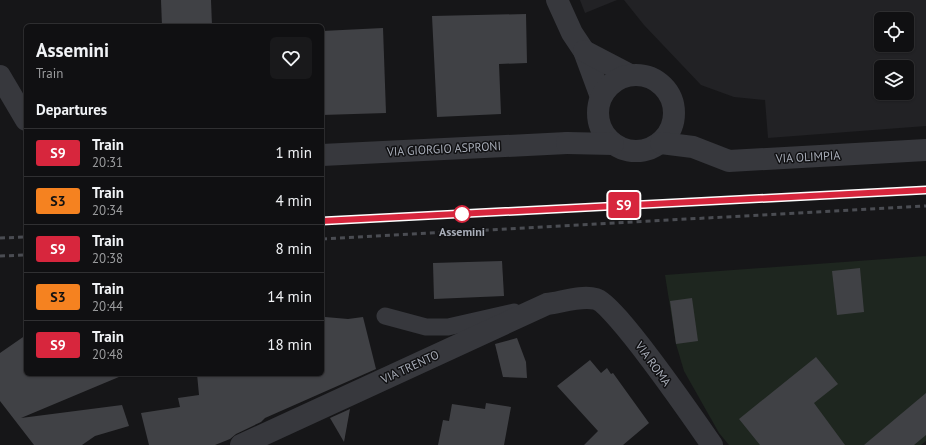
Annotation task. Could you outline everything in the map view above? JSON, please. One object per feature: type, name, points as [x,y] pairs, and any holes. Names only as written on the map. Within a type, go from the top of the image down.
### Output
[{"type":"street","points":[[557,0],[572,32],[584,51],[599,104],[599,123],[604,134],[613,144],[624,149],[637,152],[650,149],[661,143],[669,134],[674,122],[675,110]]},
{"type":"street","points":[[584,51],[630,75]]},
{"type":"street","points":[[567,143],[586,127],[608,86],[618,79],[630,75],[643,75],[655,79],[665,87],[672,98],[675,110],[693,147]]},
{"type":"street","points":[[0,76],[24,117]]},
{"type":"street","name":"VIA GIORGIO ASPRONI","points":[[324,155],[567,143],[613,144]]},
{"type":"street","name":"VIA OLIMPIA","points":[[661,143],[693,147],[729,161],[926,150]]},
{"type":"street","name":"VIA TRENTO","points":[[242,445],[548,304],[583,298]]},
{"type":"street","name":"VIA ROMA","points":[[583,298],[597,299],[609,307],[627,329],[712,445]]},
{"type":"lane","points":[[385,316],[426,327],[448,327],[548,304]]},
{"type":"shaded area","points":[[580,0],[617,0],[585,13]]},
{"type":"shaded area","points":[[624,0],[926,0],[926,126],[768,138],[765,100],[734,97],[701,85],[644,25]]},
{"type":"shaded area","points":[[926,256],[926,441],[921,445],[729,445],[719,433],[684,371],[676,344],[665,275]]},
{"type":"building","points":[[161,0],[211,0],[212,24],[162,24]]},
{"type":"building","points":[[526,14],[527,63],[499,64],[501,114],[437,117],[432,16]]},
{"type":"building","points":[[383,28],[386,113],[324,115],[324,31]]},
{"type":"building","name":"Assemini","points":[[502,261],[504,296],[434,299],[433,263]]},
{"type":"building","points":[[860,268],[864,312],[837,315],[832,271]]},
{"type":"building","points":[[692,298],[698,341],[676,344],[670,301]]},
{"type":"building","points":[[325,317],[348,319],[363,317],[376,369],[265,418],[261,422],[236,434],[230,439],[215,445],[149,445],[141,413],[180,407],[178,398],[199,395],[197,376],[324,376]]},
{"type":"building","points":[[24,336],[24,376],[121,376],[21,418],[122,405],[129,426],[95,436],[82,445],[34,445],[0,401],[0,353]]},
{"type":"building","points":[[517,338],[526,362],[527,378],[503,377],[495,344]]},
{"type":"building","points":[[816,357],[838,384],[814,403],[845,445],[760,445],[739,419]]},
{"type":"building","points":[[590,360],[601,373],[607,368],[611,374],[613,373],[649,423],[623,445],[584,445],[598,431],[557,386]]},
{"type":"building","points":[[926,393],[926,435],[914,445],[864,445]]},
{"type":"building","points":[[486,403],[511,407],[504,445],[438,445],[443,420],[449,421],[452,404],[485,409]]},
{"type":"building","points":[[350,409],[344,442],[330,418]]},
{"type":"railway","points":[[324,221],[926,190]]},
{"type":"railway","points":[[324,239],[926,206]]},
{"type":"railway","points":[[0,238],[24,237]]},
{"type":"railway","points":[[0,256],[24,255]]},
{"type":"train","name":"S9","points":[[324,221],[926,190]]},
{"type":"place","name":"Assemini","points":[[462,214]]}]
